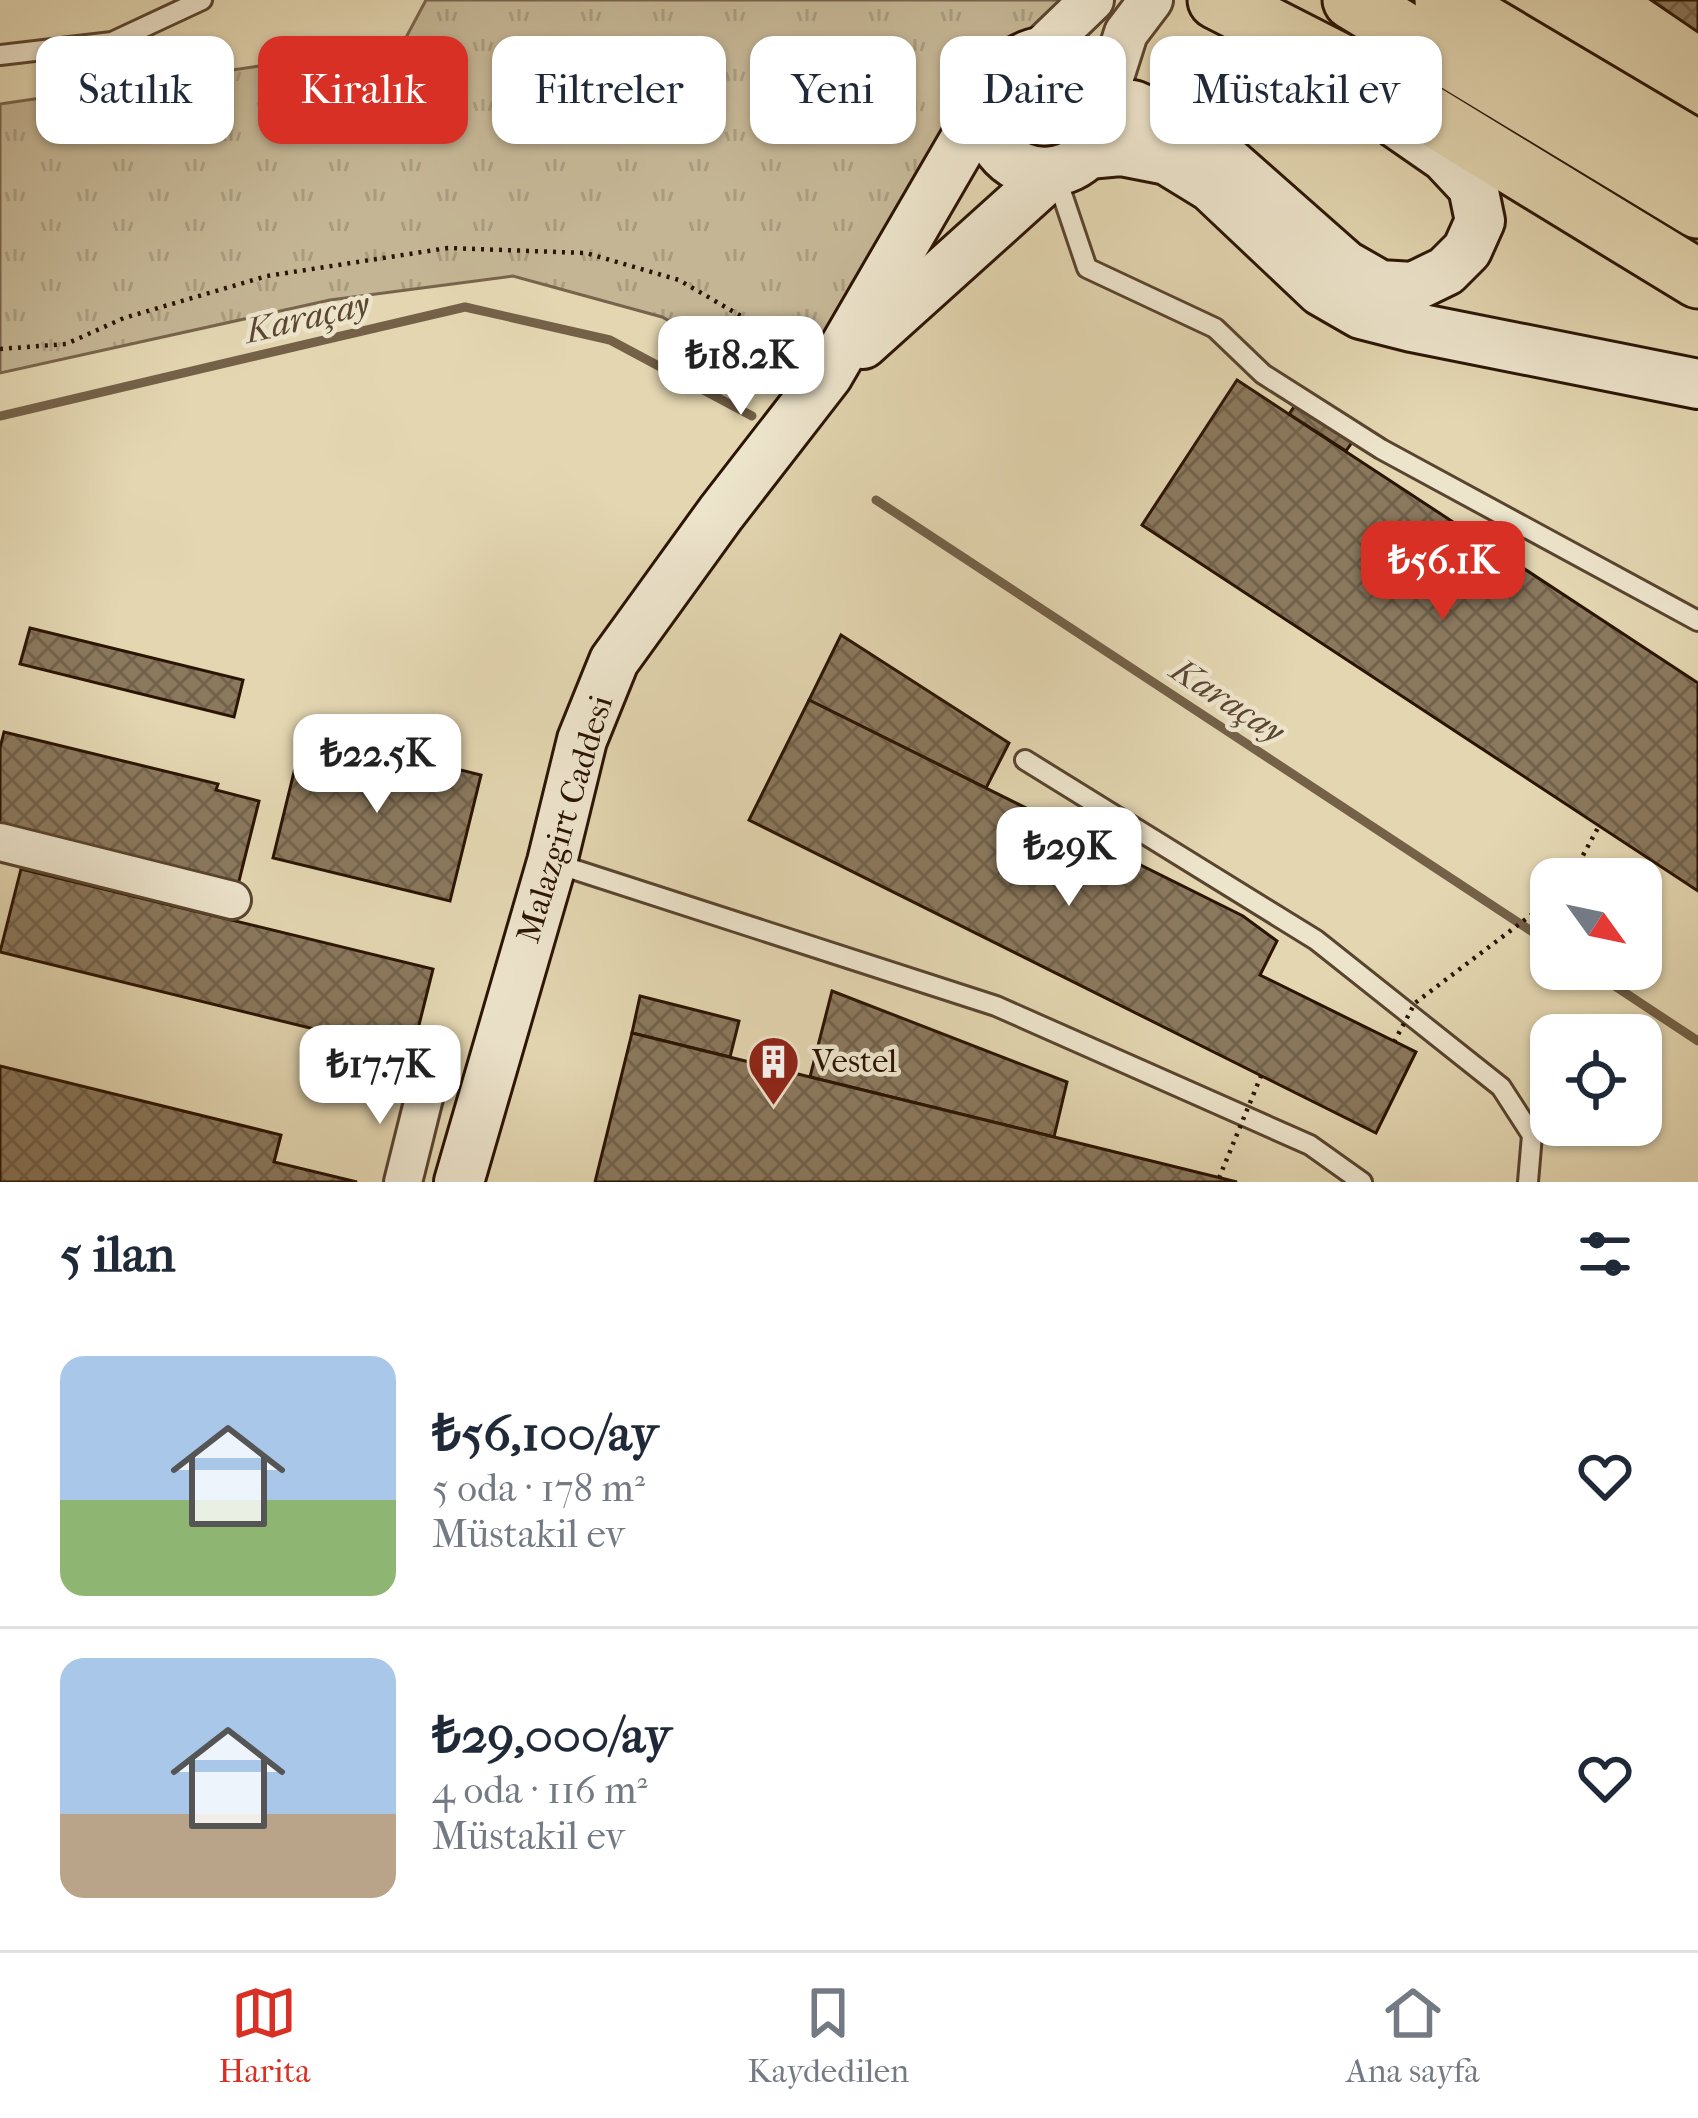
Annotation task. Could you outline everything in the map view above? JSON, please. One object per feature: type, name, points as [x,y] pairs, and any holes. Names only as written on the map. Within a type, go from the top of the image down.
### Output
[{"type":"highway","points":[[1352,0],[1698,209]]},
{"type":"highway","points":[[1444,0],[1698,151]]},
{"type":"highway","points":[[1236,11],[1366,76],[1698,279]]},
{"type":"main road","points":[[1126,104],[1163,118],[1217,152],[1345,265],[1380,285],[1413,287],[1446,271],[1467,250],[1480,221],[1473,187],[1445,157],[1236,11]]},
{"type":"main road","points":[[828,375],[962,144]]},
{"type":"main road","points":[[995,144],[1018,166],[1036,171],[1121,151],[1167,160],[1211,187],[1321,291],[1361,314],[1698,384]]},
{"type":"main road","points":[[828,375],[1093,144]]},
{"type":"main road","name":"Malazgirt Caddesi","points":[[459,1182],[552,862],[582,740],[614,661],[828,375]]},
{"type":"street","points":[[1055,36],[1092,0]]},
{"type":"street","points":[[1125,36],[1151,0]]},
{"type":"street","points":[[0,842],[232,900]]},
{"type":"street","points":[[403,1182],[426,1090]]},
{"type":"lane","points":[[0,55],[112,42],[202,0]]},
{"type":"lane","points":[[1071,163],[1087,268],[1215,328],[1263,374],[1381,449],[1698,620]]},
{"type":"lane","points":[[1024,760],[1316,940],[1501,1087],[1532,1136],[1528,1182]]},
{"type":"lane","points":[[552,862],[996,1006],[1310,1145],[1362,1182]]},
{"type":"path","points":[[0,349],[65,344],[124,318],[267,276],[448,248],[586,253],[680,280],[770,333]]},
{"type":"path","points":[[1581,858],[1599,826]]},
{"type":"path","points":[[1394,1042],[1415,1003],[1530,916]]},
{"type":"path","points":[[1219,1178],[1262,1076]]},
{"type":"green space","points":[[426,0],[1069,0],[1021,36],[940,36],[940,144],[950,144],[791,388],[662,317],[513,276],[330,300],[0,373],[0,104],[36,99],[36,144],[234,144],[234,70],[258,66],[258,144],[468,144],[468,36],[407,36]]},
{"type":"building","points":[[1651,0],[1698,0],[1698,32]]},
{"type":"building","points":[[1237,380],[1698,683],[1698,891],[1662,867],[1662,858],[1648,858],[1142,525]]},
{"type":"building","points":[[1305,391],[1362,428],[1346,451],[1289,414]]},
{"type":"building","points":[[30,628],[243,680],[234,717],[20,664]]},
{"type":"building","points":[[841,635],[1009,743],[986,788],[809,700]]},
{"type":"building","points":[[809,700],[1243,916],[1277,941],[1260,975],[1416,1052],[1376,1133],[749,820]]},
{"type":"building","points":[[304,731],[481,775],[450,901],[273,858]]},
{"type":"building","points":[[4,732],[218,784],[216,790],[259,801],[238,885],[0,826]]},
{"type":"building","points":[[21,869],[433,969],[412,1053],[0,952]]},
{"type":"building","points":[[832,991],[1067,1082],[1054,1137],[810,1077]]},
{"type":"building","points":[[640,996],[739,1021],[730,1057],[632,1033]]},
{"type":"building","name":"Vestel","points":[[632,1033],[810,1077],[1237,1182],[595,1182]]},
{"type":"building","points":[[0,1066],[281,1135],[274,1162],[357,1182],[0,1182]]},
{"type":"waterway","name":"Karaçay","points":[[0,416],[465,307],[610,340],[752,416]]},
{"type":"waterway","name":"Karaçay","points":[[876,500],[1530,930]]},
{"type":"waterway","name":"Karaçay","points":[[1621,990],[1698,1041]]},
{"type":"place","name":"Vestel","points":[[773,1107]]}]
